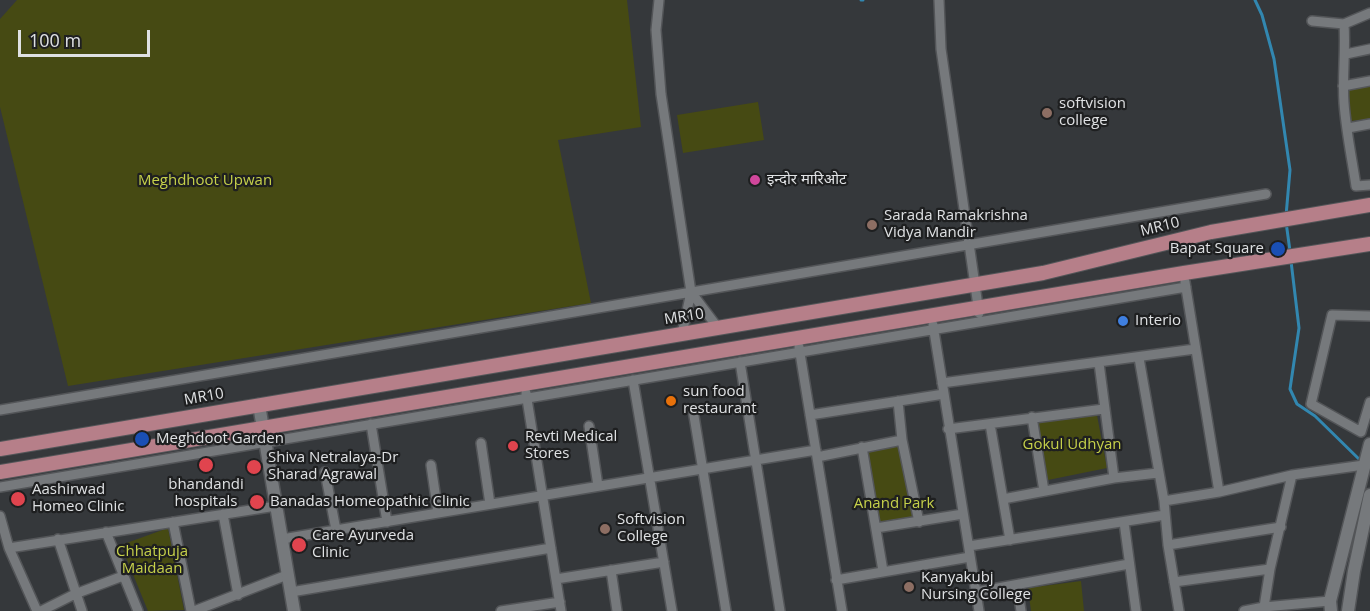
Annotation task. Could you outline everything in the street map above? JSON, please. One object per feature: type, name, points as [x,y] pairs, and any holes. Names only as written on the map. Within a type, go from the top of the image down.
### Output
[{"type":"main road","name":"MR10","points":[[0,448],[1043,273],[1211,232],[1370,205]]},
{"type":"main road","points":[[0,472],[264,435],[1185,280],[1284,257],[1370,244]]},
{"type":"main road","points":[[259,405],[294,611]]},
{"type":"main road","points":[[1330,606],[1369,448]]},
{"type":"main road","points":[[1348,611],[1370,495]]},
{"type":"street","points":[[659,0],[656,30],[661,94],[691,292],[682,334]]},
{"type":"street","points":[[939,0],[941,49],[979,315]]},
{"type":"street","points":[[1312,21],[1344,24],[1370,13]]},
{"type":"street","points":[[1344,24],[1346,54],[1343,86],[1356,186],[1370,185]]},
{"type":"street","points":[[1346,54],[1370,49]]},
{"type":"street","points":[[1343,86],[1370,81]]},
{"type":"street","points":[[1348,128],[1370,124]]},
{"type":"street","points":[[0,410],[1266,194]]},
{"type":"street","points":[[1185,280],[1219,492]]},
{"type":"street","points":[[691,292],[718,328]]},
{"type":"street","points":[[1370,316],[1332,315],[1311,404],[1360,432],[1370,402]]},
{"type":"street","points":[[932,323],[980,611]]},
{"type":"street","points":[[0,487],[264,435],[371,424],[526,391],[633,380],[740,362],[799,345],[842,611]]},
{"type":"street","points":[[942,383],[1195,349]]},
{"type":"street","points":[[1139,358],[1164,501],[1168,545],[1179,611]]},
{"type":"street","points":[[740,362],[780,611]]},
{"type":"street","points":[[1099,363],[1114,478]]},
{"type":"street","points":[[633,380],[672,611]]},
{"type":"street","points":[[504,611],[561,606],[526,391]]},
{"type":"street","points":[[810,415],[944,394]]},
{"type":"street","points":[[898,401],[902,440],[919,522]]},
{"type":"street","points":[[948,429],[1104,409]]},
{"type":"street","points":[[693,410],[726,611]]},
{"type":"street","points":[[1032,417],[1044,491]]},
{"type":"street","points":[[371,424],[387,522]]},
{"type":"street","points":[[990,424],[1010,540]]},
{"type":"street","points":[[589,426],[598,486]]},
{"type":"street","points":[[282,539],[755,460],[816,454],[902,440]]},
{"type":"street","points":[[481,443],[490,504]]},
{"type":"street","points":[[862,447],[883,571]]},
{"type":"street","points":[[430,465],[438,513]]},
{"type":"street","points":[[1164,501],[1219,492],[1292,475],[1364,465]]},
{"type":"street","points":[[325,472],[336,530]]},
{"type":"street","points":[[1003,499],[1114,478],[1158,473]]},
{"type":"street","points":[[1264,607],[1270,569],[1292,475]]},
{"type":"street","points":[[9,548],[276,506]]},
{"type":"street","points":[[223,514],[238,595]]},
{"type":"street","points":[[876,528],[963,514]]},
{"type":"street","points":[[969,546],[1165,515]]},
{"type":"street","points":[[0,516],[9,548],[39,611],[75,594],[123,576]]},
{"type":"street","points":[[173,522],[193,611],[287,575]]},
{"type":"street","points":[[1124,522],[1136,611]]},
{"type":"street","points":[[1168,545],[1281,527]]},
{"type":"street","points":[[106,532],[138,611]]},
{"type":"street","points":[[58,539],[82,611]]},
{"type":"street","points":[[291,592],[551,548]]},
{"type":"street","points":[[836,580],[970,557]]},
{"type":"street","points":[[556,579],[664,562]]},
{"type":"street","points":[[976,592],[1130,564]]},
{"type":"street","points":[[1174,582],[1270,569]]},
{"type":"street","points":[[611,570],[617,611]]},
{"type":"street","points":[[1017,585],[1021,611]]},
{"type":"street","points":[[1244,611],[1264,607],[1330,606]]},
{"type":"green space","name":"Meghdhoot Upwan","points":[[17,0],[627,0],[641,127],[558,140],[591,303],[68,386],[0,107],[0,19]]},
{"type":"green space","points":[[1370,82],[1370,119],[1351,121],[1348,85]]},
{"type":"green space","points":[[758,102],[764,140],[683,153],[677,115]]},
{"type":"green space","name":"Gokul Udhyan","points":[[1096,410],[1107,468],[1048,480],[1037,419]]},
{"type":"green space","name":"Anand Park","points":[[903,445],[918,522],[879,527],[866,450]]},
{"type":"green space","name":"Chhatpuja Maidaan","points":[[168,528],[184,610],[148,611],[121,545]]},
{"type":"green space","points":[[1081,581],[1084,611],[1031,611],[1028,588]]},
{"type":"waterway","points":[[1255,0],[1262,15],[1274,59],[1290,170],[1286,216]]},
{"type":"waterway","points":[[1286,222],[1290,251]]},
{"type":"waterway","points":[[1291,261],[1299,328],[1290,389],[1297,404],[1315,416],[1362,462]]},
{"type":"place","name":"softvision college","points":[[1047,113]]},
{"type":"place","name":"इन्दोर मारिओट","points":[[755,180]]},
{"type":"place","name":"Sarada Ramakrishna Vidya Mandir","points":[[872,225]]},
{"type":"place","name":"Bapat Square","points":[[1278,249]]},
{"type":"place","name":"Interio","points":[[1123,321]]},
{"type":"place","name":"sun food restaurant","points":[[671,401]]},
{"type":"place","name":"Meghdoot Garden","points":[[142,439]]},
{"type":"place","name":"Revti Medical Stores","points":[[513,446]]},
{"type":"place","name":"bhandandi hospitals","points":[[206,465]]},
{"type":"place","name":"Shiva Netralaya-Dr Sharad Agrawal","points":[[254,467]]},
{"type":"place","name":"Aashirwad Homeo Clinic","points":[[18,499]]},
{"type":"place","name":"Banadas Homeopathic Clinic","points":[[257,502]]},
{"type":"place","name":"Softvision College","points":[[605,529]]},
{"type":"place","name":"Care Ayurveda Clinic","points":[[299,545]]},
{"type":"place","name":"Kanyakubj Nursing College","points":[[909,587]]}]
